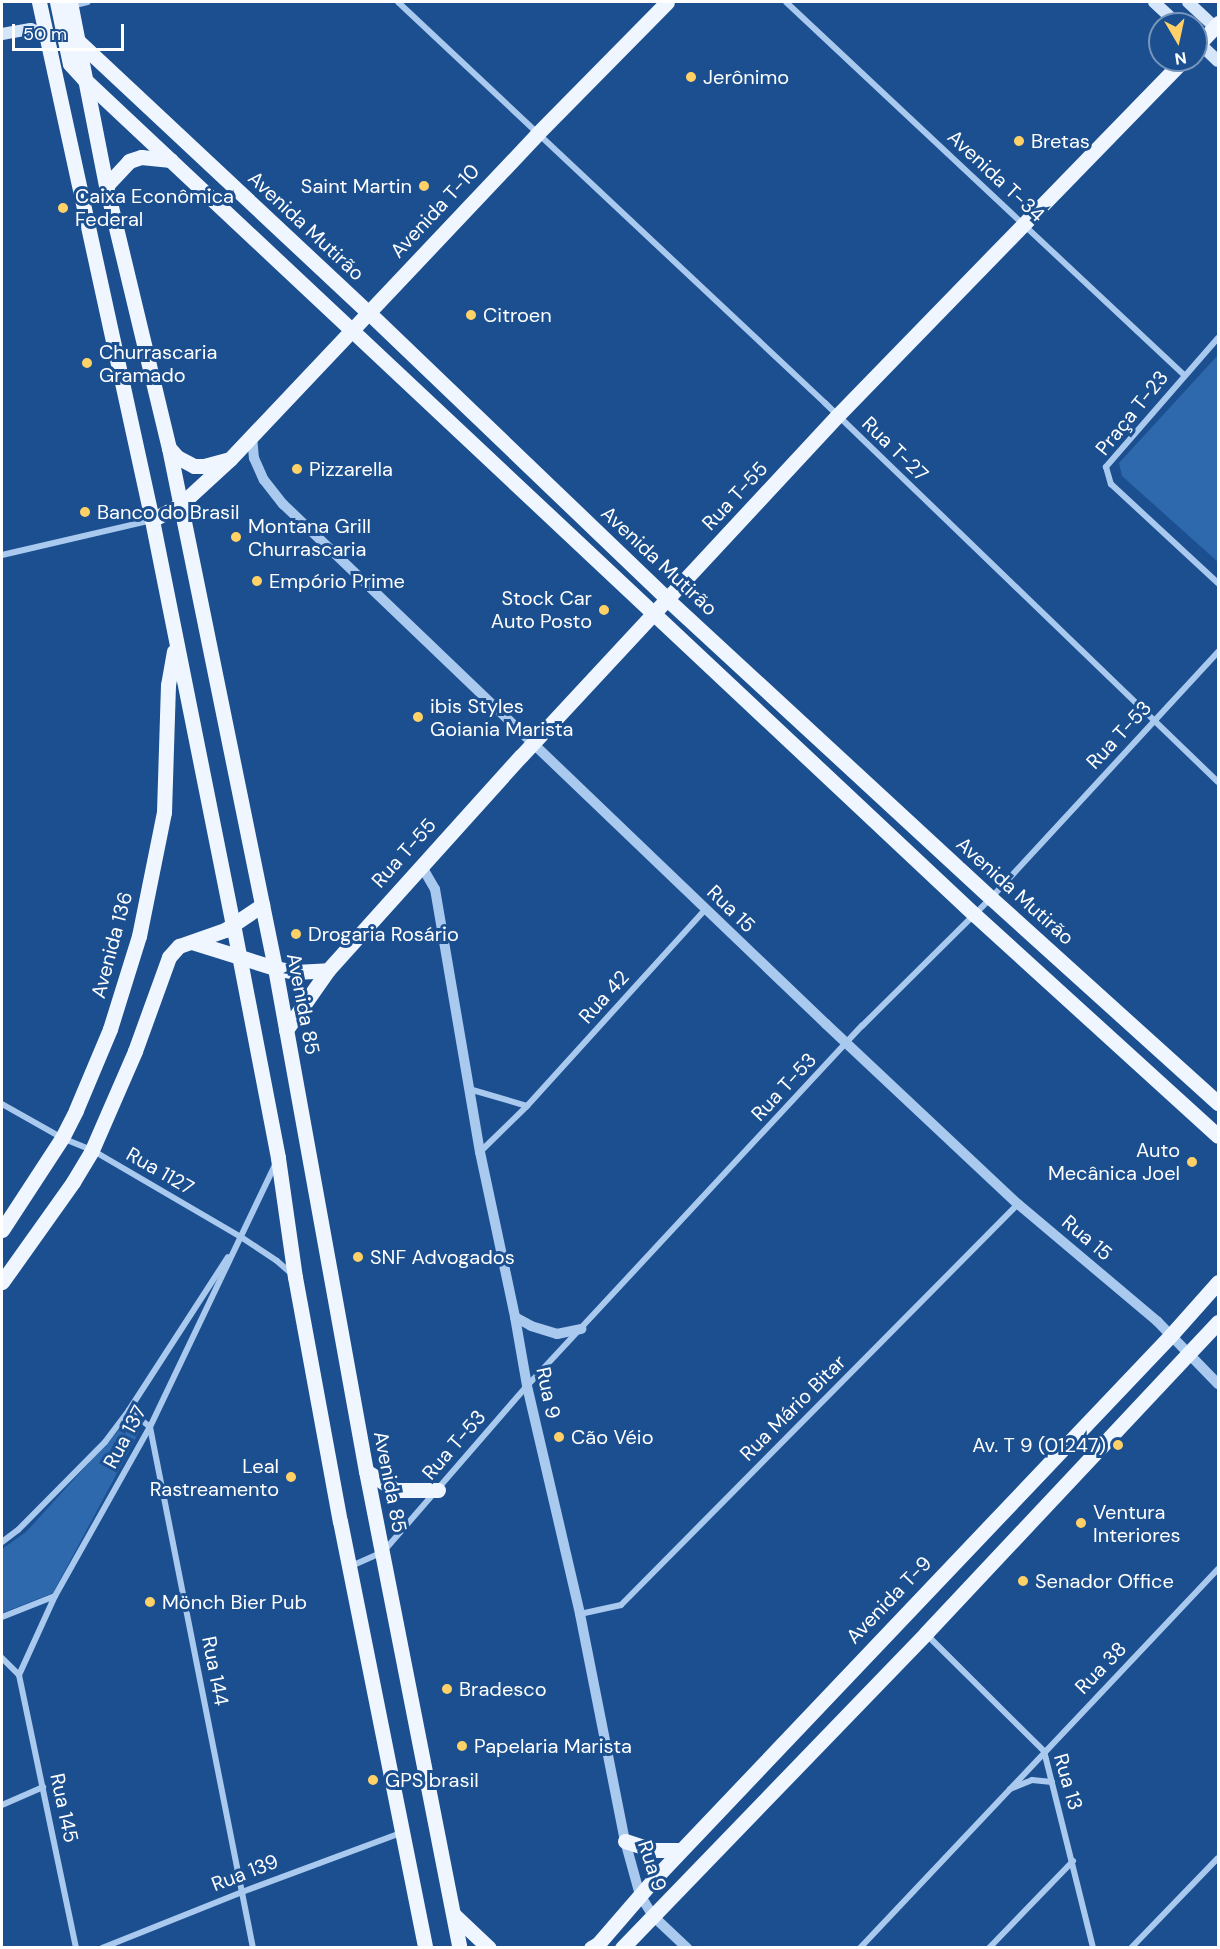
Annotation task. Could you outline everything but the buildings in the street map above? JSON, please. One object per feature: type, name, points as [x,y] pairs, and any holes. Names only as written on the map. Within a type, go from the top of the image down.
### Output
[{"type":"main road","points":[[39,2],[153,520],[278,1158],[295,1277],[349,1567],[425,1947]]},
{"type":"main road","name":"Avenida T-10","points":[[153,520],[180,505],[230,459],[369,312],[542,138],[667,2]]},
{"type":"main road","points":[[1188,2],[1217,27]]},
{"type":"main road","points":[[66,3],[70,64],[84,79],[975,915],[1218,1136]]},
{"type":"main road","name":"Avenida 85","points":[[66,3],[78,41],[106,186],[169,448],[275,968],[366,1471],[460,1947]]},
{"type":"main road","points":[[2,34],[31,29],[46,35]]},
{"type":"main road","name":"Avenida Mutirão","points":[[78,41],[369,312],[668,600],[991,898],[1218,1103]]},
{"type":"main road","name":"Rua T-55","points":[[286,1030],[328,970],[532,744],[837,416],[1171,72]]},
{"type":"main road","points":[[106,186],[129,161],[141,157],[171,160]]},
{"type":"main road","points":[[169,448],[177,457],[194,466],[204,466],[230,459]]},
{"type":"main road","name":"Avenida 136","points":[[2,1230],[62,1138],[110,1029],[139,936],[164,812],[168,685],[176,643]]},
{"type":"main road","points":[[2,1282],[73,1182],[92,1150],[135,1051],[164,965],[173,951],[188,941],[216,933],[262,906]]},
{"type":"main road","points":[[188,941],[211,946],[240,959],[275,968],[295,972],[328,970]]},
{"type":"main road","name":"Avenida T-9","points":[[591,1947],[598,1944],[681,1850],[1171,1335],[1218,1282]]},
{"type":"main road","points":[[622,1947],[926,1633],[1218,1322]]},
{"type":"main road","points":[[366,1471],[395,1490],[438,1490]]},
{"type":"main road","points":[[625,1841],[652,1850],[681,1850]]},
{"type":"main road","points":[[453,1915],[489,1947]]},
{"type":"street","points":[[66,3],[88,2]]},
{"type":"street","name":"Rua T-27","points":[[398,2],[837,416],[1218,782]]},
{"type":"street","name":"Avenida T-34","points":[[786,2],[1184,375]]},
{"type":"street","name":"Praça T-23","points":[[1218,338],[1106,467],[1111,484],[1218,583]]},
{"type":"street","name":"Rua 15","points":[[252,436],[254,458],[264,480],[283,504],[705,910],[1018,1204],[1171,1335],[1218,1384]]},
{"type":"street","points":[[2,555],[153,520]]},
{"type":"street","name":"Rua T-53","points":[[382,1552],[527,1386],[847,1042],[975,915],[1218,652]]},
{"type":"street","name":"Rua 9","points":[[421,865],[435,889],[480,1152],[515,1317],[527,1386],[580,1614],[625,1841],[640,1895],[653,1916],[687,1947]]},
{"type":"street","name":"Rua 42","points":[[480,1152],[527,1106],[705,910]]},
{"type":"street","points":[[469,1089],[527,1106]]},
{"type":"street","name":"Rua 1127","points":[[2,1104],[62,1138],[92,1150],[241,1237],[277,1261],[295,1277]]},
{"type":"street","name":"Rua 137","points":[[55,1596],[150,1427],[278,1158]]},
{"type":"street","name":"Rua Mário Bitar","points":[[580,1614],[621,1605],[1018,1204]]},
{"type":"street","name":"Rua 137","points":[[2,1542],[18,1530],[105,1442],[129,1410],[241,1237]]},
{"type":"street","points":[[515,1317],[531,1326],[557,1334],[581,1329]]},
{"type":"street","points":[[129,1410],[150,1427]]},
{"type":"street","name":"Rua 144","points":[[150,1427],[253,1947]]},
{"type":"street","points":[[349,1567],[382,1552]]},
{"type":"street","name":"Rua 38","points":[[860,1947],[1218,1569]]},
{"type":"street","points":[[2,1617],[55,1596]]},
{"type":"street","points":[[2,1658],[19,1675],[55,1596]]},
{"type":"street","name":"Rua 13","points":[[926,1633],[1044,1751],[1094,1947]]},
{"type":"street","name":"Rua 145","points":[[19,1675],[76,1947]]},
{"type":"street","name":"Rua 38","points":[[1007,1790],[1032,1780],[1052,1782]]},
{"type":"street","points":[[2,1804],[43,1787]]},
{"type":"street","name":"Rua 139","points":[[102,1947],[402,1833]]},
{"type":"street","points":[[1131,1947],[1218,1858]]},
{"type":"street","points":[[989,1947],[1073,1861]]},
{"type":"shaded area","points":[[1218,355],[1218,562],[1122,476],[1119,463]]},
{"type":"shaded area","points":[[127,1421],[139,1432],[53,1593],[2,1613],[2,1549],[26,1532]]},
{"type":"place","name":"Jerônimo","points":[[691,77]]},
{"type":"place","name":"Bretas","points":[[1019,141]]},
{"type":"place","name":"Saint Martin","points":[[424,186]]},
{"type":"place","name":"Caixa Econômica Federal","points":[[63,208]]},
{"type":"place","name":"Citroen","points":[[471,315]]},
{"type":"place","name":"Churrascaria Gramado","points":[[87,363]]},
{"type":"place","name":"Pizzarella","points":[[297,469]]},
{"type":"place","name":"Banco do Brasil","points":[[85,512]]},
{"type":"place","name":"Montana Grill Churrascaria","points":[[236,537]]},
{"type":"place","name":"Empório Prime","points":[[257,581]]},
{"type":"place","name":"Stock Car Auto Posto","points":[[604,610]]},
{"type":"place","name":"ibis Styles Goiania Marista","points":[[418,717]]},
{"type":"place","name":"Drogaria Rosário","points":[[296,934]]},
{"type":"place","name":"Auto Mecânica Joel","points":[[1192,1162]]},
{"type":"place","name":"SNF Advogados","points":[[358,1257]]},
{"type":"place","name":"Cão Véio","points":[[559,1437]]},
{"type":"place","name":"Av. T 9 (01247)","points":[[1118,1445]]},
{"type":"place","name":"Leal Rastreamento","points":[[291,1477]]},
{"type":"place","name":"Ventura Interiores","points":[[1081,1523]]},
{"type":"place","name":"Senador Office","points":[[1023,1581]]},
{"type":"place","name":"Mönch Bier Pub","points":[[150,1602]]},
{"type":"place","name":"Bradesco","points":[[447,1689]]},
{"type":"place","name":"Papelaria Marista","points":[[462,1746]]},
{"type":"place","name":"GPS brasil","points":[[373,1780]]}]
